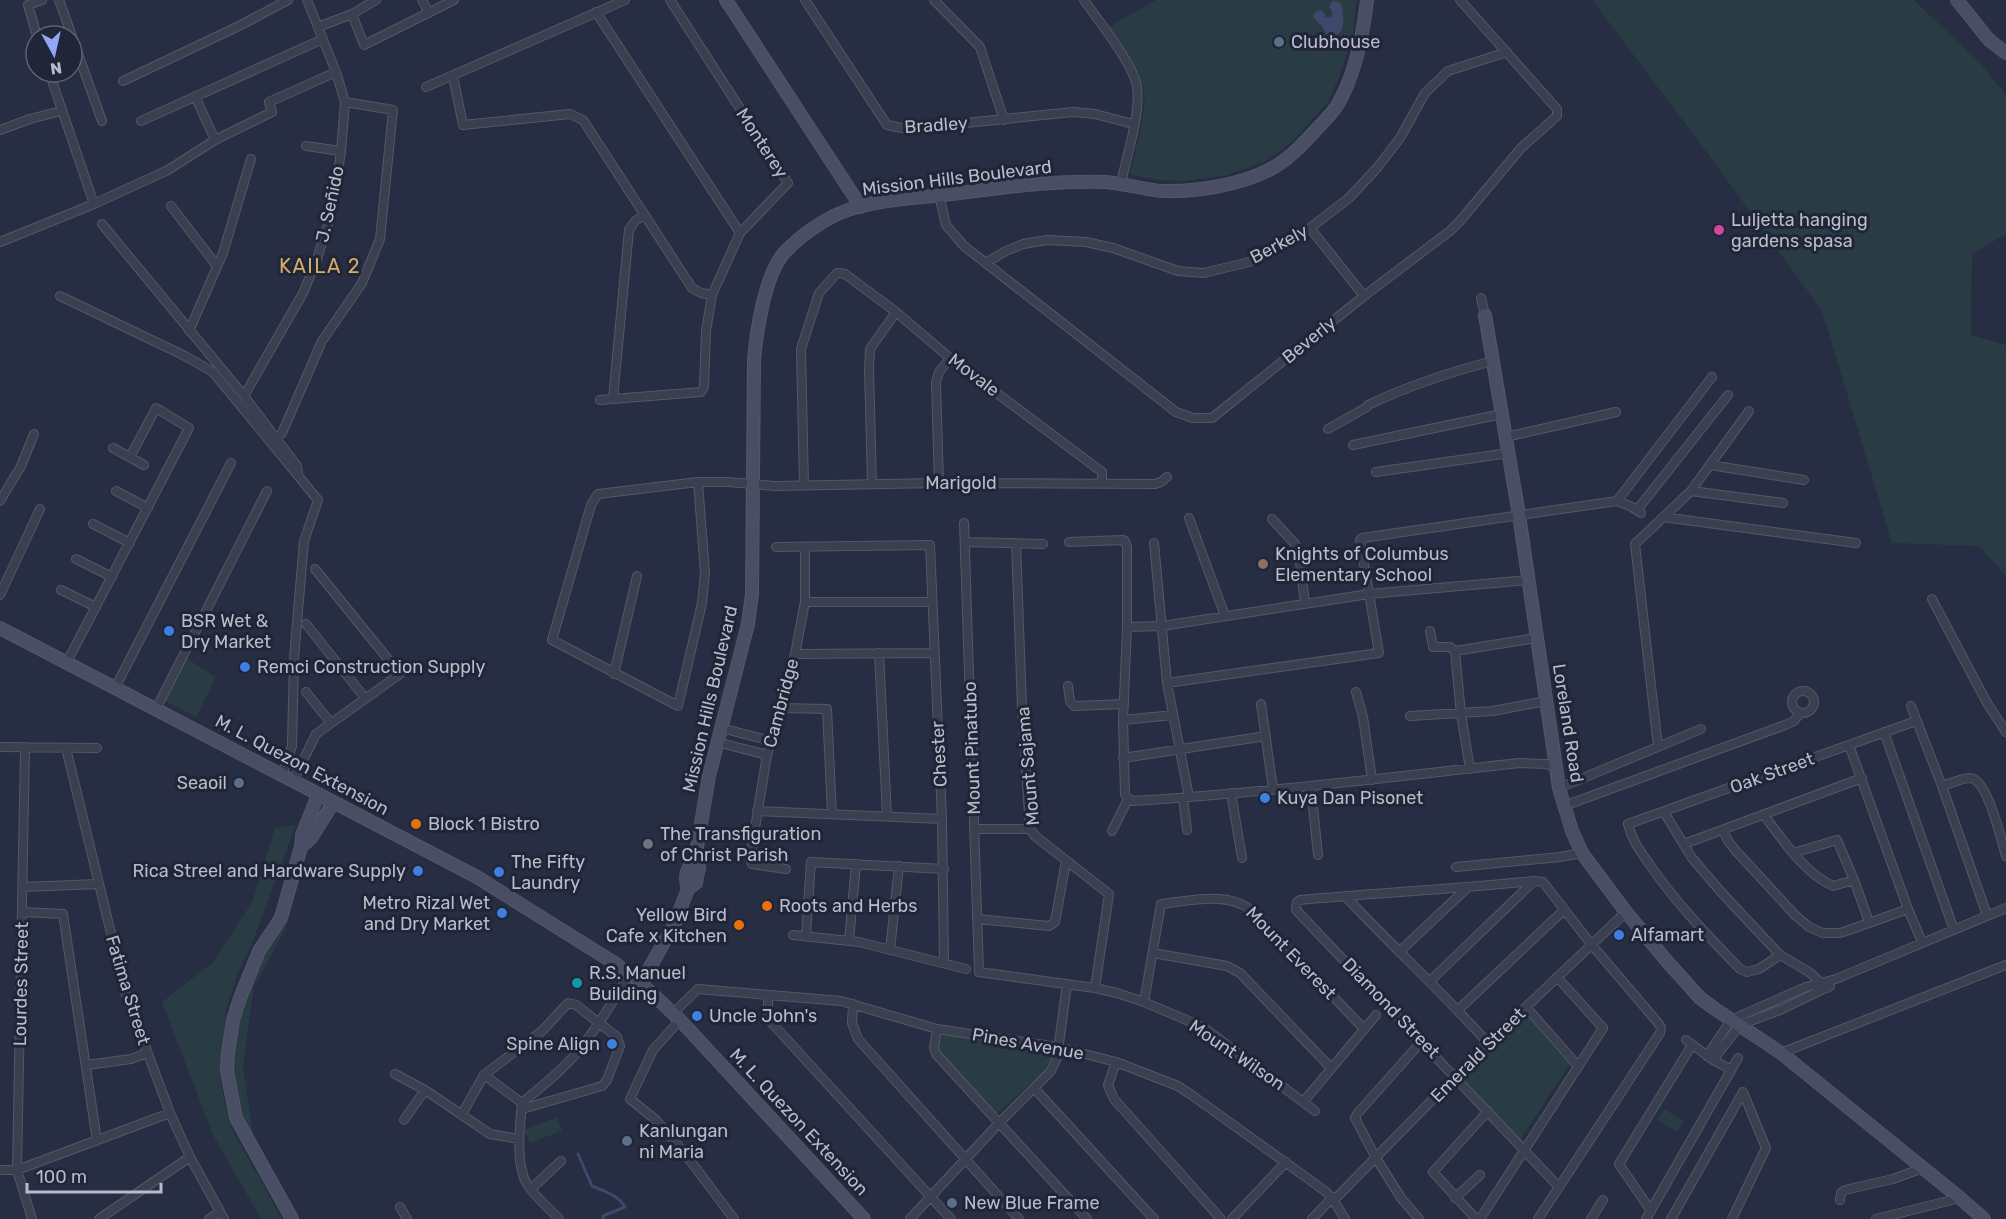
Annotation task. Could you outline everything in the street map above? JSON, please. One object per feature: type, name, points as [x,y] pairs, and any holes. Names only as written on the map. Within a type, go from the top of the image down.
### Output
[{"type":"street","points":[[34,24],[28,5],[42,0]]},
{"type":"street","points":[[59,0],[67,24]]},
{"type":"street","points":[[123,81],[288,0]]},
{"type":"street","name":"J. Señido","points":[[244,396],[303,293],[316,262],[328,224],[341,151],[345,102],[336,72],[307,0]]},
{"type":"street","points":[[318,27],[352,14],[376,0]]},
{"type":"street","points":[[422,0],[429,13]]},
{"type":"street","points":[[352,14],[364,45],[454,0]]},
{"type":"street","points":[[426,87],[625,0]]},
{"type":"street","name":"Monterey","points":[[600,400],[701,392],[704,387],[706,331],[712,295],[740,233],[788,183],[670,0]]},
{"type":"street","points":[[726,0],[861,207]]},
{"type":"street","name":"Bradley","points":[[805,0],[887,125],[907,129],[1073,112],[1095,114],[1133,124]]},
{"type":"street","points":[[934,0],[980,47],[1004,120]]},
{"type":"street","points":[[1084,0],[1126,62],[1137,85],[1137,102],[1120,184]]},
{"type":"street","name":"Mission Hills Boulevard","points":[[641,983],[675,924],[688,889],[685,880],[688,866],[695,859],[709,776],[746,634],[752,594],[756,334],[771,279],[783,254],[807,232],[848,210],[861,207],[939,195],[1071,183],[1106,182],[1162,191],[1218,186],[1270,170],[1294,152],[1338,105],[1357,56],[1367,0]]},
{"type":"street","name":"Beverly","points":[[939,195],[946,225],[964,246],[1176,412],[1193,418],[1212,418],[1364,296],[1450,231],[1521,148],[1557,116],[1557,109],[1460,0]]},
{"type":"street","points":[[1957,0],[1989,40],[2006,53]]},
{"type":"street","points":[[596,12],[740,233]]},
{"type":"street","points":[[141,121],[323,39]]},
{"type":"street","name":"Berkely","points":[[987,262],[1023,244],[1048,240],[1086,242],[1104,246],[1178,271],[1204,273],[1249,262],[1310,228],[1349,198],[1377,168],[1400,138],[1425,93],[1448,71],[1507,52]]},
{"type":"street","points":[[84,71],[102,121]]},
{"type":"street","points":[[0,242],[94,204],[168,170],[215,140],[272,112],[269,102],[336,72]]},
{"type":"street","points":[[453,76],[463,125],[570,114],[583,120],[692,288],[712,295]]},
{"type":"street","points":[[53,84],[94,204]]},
{"type":"street","points":[[195,96],[215,140]]},
{"type":"street","points":[[277,438],[282,434],[322,341],[362,283],[381,239],[393,110],[345,102]]},
{"type":"street","points":[[0,130],[61,111]]},
{"type":"street","points":[[306,146],[341,151]]},
{"type":"street","points":[[189,331],[223,253],[251,159]]},
{"type":"street","points":[[171,206],[217,266]]},
{"type":"street","points":[[613,399],[629,231],[635,221],[645,215]]},
{"type":"street","points":[[102,224],[277,438],[297,466],[298,476]]},
{"type":"street","points":[[1310,228],[1364,296]]},
{"type":"street","name":"Movale","points":[[804,485],[801,349],[819,293],[837,273],[845,274],[896,312],[950,358],[1102,472],[1102,483]]},
{"type":"street","points":[[60,296],[185,356],[213,372],[318,500],[304,541],[288,779]]},
{"type":"street","points":[[1481,298],[1485,315]]},
{"type":"street","points":[[872,484],[870,349],[896,312]]},
{"type":"street","name":"Loreland Road","points":[[1485,315],[1519,515],[1559,788],[1572,831],[1582,853],[1626,912],[1700,998],[1781,1053],[1960,1198],[1981,1219]]},
{"type":"street","points":[[939,483],[936,382],[939,372],[950,358]]},
{"type":"street","points":[[1328,429],[1391,394],[1463,368],[1492,361]]},
{"type":"street","points":[[1617,501],[1712,377]]},
{"type":"street","points":[[1167,682],[1379,653],[1361,539],[1617,501],[1639,512],[1728,395]]},
{"type":"street","points":[[67,662],[189,428],[156,408],[130,457]]},
{"type":"street","points":[[1658,747],[1635,544],[1691,491],[1749,411]]},
{"type":"street","points":[[1506,437],[1617,412]]},
{"type":"street","points":[[1353,445],[1502,414]]},
{"type":"street","points":[[0,501],[21,466],[34,434]]},
{"type":"street","points":[[112,448],[144,465]]},
{"type":"street","points":[[1376,472],[1509,453]]},
{"type":"street","points":[[116,688],[231,463]]},
{"type":"street","points":[[1710,465],[1804,480]]},
{"type":"street","name":"Marigold","points":[[614,674],[552,640],[591,505],[598,494],[698,482],[804,485],[1155,484],[1167,477]]},
{"type":"street","points":[[637,576],[614,674],[678,706],[703,592],[705,573],[698,482]]},
{"type":"street","points":[[116,491],[147,508]]},
{"type":"street","points":[[156,709],[267,491]]},
{"type":"street","points":[[1691,491],[1783,503]]},
{"type":"street","points":[[0,595],[40,509]]},
{"type":"street","points":[[1663,517],[1856,543]]},
{"type":"street","points":[[1189,518],[1225,616]]},
{"type":"street","points":[[1272,519],[1294,544],[1299,555],[1305,603]]},
{"type":"street","name":"Mount Pinatubo","points":[[964,523],[979,972]]},
{"type":"street","points":[[93,524],[130,543]]},
{"type":"street","points":[[1069,542],[1125,541],[1128,547],[1123,720],[1125,794],[1128,799],[1133,801],[1186,798],[1311,787],[1520,763],[1547,764],[1556,768]]},
{"type":"street","points":[[965,542],[1043,544]]},
{"type":"street","name":"Mount Sajama","points":[[1016,543],[1023,724],[1030,829],[1035,836],[1108,894],[1095,988]]},
{"type":"street","points":[[1154,543],[1167,682],[1180,749],[1187,830]]},
{"type":"street","name":"Chester","points":[[805,547],[930,545],[944,869],[944,963]]},
{"type":"street","points":[[776,547],[805,547]]},
{"type":"street","name":"Cambridge","points":[[786,869],[752,864],[750,859],[767,755],[782,708],[805,602],[805,547]]},
{"type":"street","points":[[76,559],[112,577]]},
{"type":"street","points":[[288,779],[316,734],[400,674],[315,569]]},
{"type":"street","points":[[1127,627],[1161,626],[1369,594],[1528,580]]},
{"type":"street","points":[[61,590],[96,607]]},
{"type":"street","points":[[1932,599],[1987,703],[2006,732]]},
{"type":"street","points":[[805,602],[932,602]]},
{"type":"street","points":[[306,624],[366,698]]},
{"type":"street","name":"M. L. Quezon Extension","points":[[0,628],[477,878],[560,928],[641,983],[676,1016],[864,1219]]},
{"type":"street","points":[[1430,631],[1433,647],[1450,647],[1455,651],[1461,714],[1470,769]]},
{"type":"street","points":[[1455,651],[1536,638]]},
{"type":"street","points":[[879,653],[887,816]]},
{"type":"street","points":[[795,654],[934,653]]},
{"type":"street","points":[[1068,686],[1070,701],[1074,706],[1124,704]]},
{"type":"street","points":[[306,692],[330,722]]},
{"type":"street","points":[[1356,692],[1363,717],[1372,780]]},
{"type":"street","points":[[1410,716],[1493,711],[1546,701]]},
{"type":"street","points":[[1261,704],[1273,789]]},
{"type":"street","points":[[1911,706],[1987,915]]},
{"type":"street","points":[[782,708],[827,709],[832,814]]},
{"type":"street","points":[[1564,806],[1785,725],[1800,713]]},
{"type":"street","points":[[1123,720],[1173,714]]},
{"type":"street","name":"Oak Street","points":[[1780,955],[1759,969],[1747,972],[1740,969],[1683,909],[1661,881],[1631,838],[1628,824],[1916,721]]},
{"type":"street","points":[[721,728],[771,741]]},
{"type":"street","points":[[1559,788],[1701,729]]},
{"type":"street","points":[[1884,732],[1954,930]]},
{"type":"street","points":[[1123,758],[1266,736]]},
{"type":"street","points":[[717,742],[767,755]]},
{"type":"street","points":[[1848,745],[1922,942]]},
{"type":"street","points":[[0,747],[97,748]]},
{"type":"street","name":"Lourdes Street","points":[[25,747],[17,1170],[32,1219]]},
{"type":"street","name":"Fatima Street","points":[[66,748],[126,995],[170,1113],[222,1215]]},
{"type":"street","points":[[1684,844],[1862,778]]},
{"type":"street","points":[[1942,786],[1970,778],[1977,781],[1985,790],[2006,856]]},
{"type":"street","points":[[1311,787],[1318,855]]},
{"type":"street","points":[[1231,793],[1242,858]]},
{"type":"street","points":[[292,1219],[236,1118],[227,1071],[230,1036],[240,998],[259,951],[281,918],[301,847],[302,835],[318,795]]},
{"type":"street","points":[[1112,831],[1128,799]]},
{"type":"street","points":[[301,847],[311,838],[333,803]]},
{"type":"street","points":[[758,811],[942,819]]},
{"type":"street","points":[[1664,812],[1692,858],[1721,892],[1780,955],[1809,972],[1824,986]]},
{"type":"street","points":[[1764,815],[1793,853],[1825,883],[1833,886],[1854,880]]},
{"type":"street","points":[[974,829],[1030,829]]},
{"type":"street","points":[[1723,830],[1736,851],[1795,915],[1809,927],[1823,933],[1840,933],[1908,909]]},
{"type":"street","points":[[1793,853],[1837,840],[1869,922]]},
{"type":"street","points":[[1456,867],[1582,853]]},
{"type":"street","points":[[977,919],[1053,925],[1066,861]]},
{"type":"street","points":[[806,935],[811,862],[944,869]]},
{"type":"street","points":[[849,940],[856,864]]},
{"type":"street","points":[[891,950],[899,866]]},
{"type":"street","points":[[1430,981],[1534,881]]},
{"type":"street","points":[[1345,896],[1544,882],[1591,944],[1659,1024],[1660,1033],[1558,1186],[1539,1219]]},
{"type":"street","points":[[23,887],[98,884]]},
{"type":"street","points":[[1399,952],[1466,888]]},
{"type":"street","points":[[1345,896],[1488,1043]]},
{"type":"street","name":"Diamond Street","points":[[1345,896],[1300,900],[1295,905],[1296,910],[1558,1186]]},
{"type":"street","name":"Mount Everest","points":[[1144,1002],[1161,904],[1228,900],[1242,903],[1251,910],[1364,1029]]},
{"type":"street","points":[[1710,1058],[1736,1023],[1806,987],[1824,986],[1922,942],[2006,908]]},
{"type":"street","points":[[1458,1010],[1564,910]]},
{"type":"street","points":[[23,912],[63,914],[97,1141]]},
{"type":"street","name":"Emerald Street","points":[[1312,1219],[1376,1158],[1488,1043],[1626,912]]},
{"type":"street","points":[[793,935],[849,940],[966,969]]},
{"type":"street","points":[[1153,953],[1227,966],[1239,973],[1331,1068]]},
{"type":"street","points":[[1781,1053],[2006,965]]},
{"type":"street","name":"Mount Wilson","points":[[979,972],[1095,988],[1144,1002],[1203,1027],[1315,1111]]},
{"type":"street","points":[[556,1218],[531,1189],[524,1177],[519,1139],[522,1106],[579,1051],[629,975]]},
{"type":"street","points":[[1488,1111],[1433,1172],[1455,1198],[1478,1219],[1603,1028],[1557,977]]},
{"type":"street","points":[[910,1219],[1055,1065],[1067,984]]},
{"type":"street","name":"Pines Avenue","points":[[734,1219],[683,1151],[656,1120],[630,1099],[653,1050],[698,989],[841,1001],[937,1029],[1058,1047],[1116,1062],[1179,1086],[1286,1162],[1332,1198],[1345,1219]]},
{"type":"street","points":[[768,995],[770,1021],[951,1219]]},
{"type":"street","points":[[462,1114],[484,1075],[543,1030],[568,1003],[576,1005],[617,1037],[620,1046],[605,1083],[594,1089],[522,1106]]},
{"type":"street","points":[[853,1004],[852,1023],[858,1039],[1019,1219]]},
{"type":"street","points":[[1526,1007],[1578,1066]]},
{"type":"street","points":[[1304,1101],[1376,1015]]},
{"type":"street","points":[[937,1029],[934,1048],[936,1054],[1087,1219]]},
{"type":"street","points":[[1419,1219],[1401,1198],[1356,1123],[1357,1114],[1422,1041]]},
{"type":"street","points":[[1648,1215],[1619,1164],[1689,1042],[1730,1070]]},
{"type":"street","points":[[87,1065],[130,1059],[147,1053]]},
{"type":"street","points":[[1648,1215],[1738,1058]]},
{"type":"street","points":[[1116,1062],[1108,1085],[1114,1099],[1221,1219]]},
{"type":"street","points":[[394,1074],[425,1090],[490,1134],[519,1139]]},
{"type":"street","points":[[484,1075],[522,1106]]},
{"type":"street","points":[[1034,1088],[1154,1219]]},
{"type":"street","points":[[404,1120],[425,1090]]},
{"type":"street","points":[[1671,1219],[1743,1092],[1766,1148],[1732,1219]]},
{"type":"street","points":[[0,1170],[17,1170],[170,1113]]},
{"type":"street","points":[[99,1219],[190,1156]]},
{"type":"street","points":[[531,1189],[561,1161]]},
{"type":"street","points":[[1232,1219],[1286,1162]]},
{"type":"street","points":[[1840,1200],[1840,1193],[1845,1190],[1893,1179],[1923,1168]]},
{"type":"street","points":[[1455,1198],[1480,1175]]},
{"type":"street","points":[[1876,1219],[1960,1198]]},
{"type":"street","points":[[1592,1219],[1603,1200]]},
{"type":"street","points":[[399,1207],[407,1219]]},
{"type":"street","points":[[209,1219],[222,1215]]},
{"type":"shaded area","points":[[1156,0],[1357,0],[1352,39],[1328,102],[1292,142],[1266,161],[1228,175],[1186,181],[1130,175],[1142,121],[1144,92],[1139,76],[1108,27]]},
{"type":"shaded area","points":[[1592,0],[1914,0],[1980,63],[2006,95],[2006,234],[1972,254],[1971,335],[2006,345],[2006,576],[1979,546],[1892,543],[1822,311]]},
{"type":"shaded area","points":[[186,658],[216,677],[196,717],[165,701]]},
{"type":"shaded area","points":[[296,825],[253,941],[237,975],[226,1011],[220,1077],[232,1129],[282,1219],[261,1219],[213,1135],[162,1002],[213,962],[252,902],[275,828]]},
{"type":"shaded area","points":[[288,921],[254,987],[243,1066],[253,1135],[240,1111],[233,1075],[240,1010],[252,974]]},
{"type":"shaded area","points":[[1526,1015],[1570,1064],[1520,1140],[1462,1077]]},
{"type":"shaded area","points":[[943,1033],[1050,1050],[1053,1054],[1051,1066],[995,1115],[939,1052],[939,1035]]},
{"type":"shaded area","points":[[1664,1109],[1684,1121],[1677,1132],[1657,1120]]},
{"type":"shaded area","points":[[557,1117],[562,1131],[530,1143],[524,1130]]},
{"type":"water","points":[[1334,1],[1342,6],[1343,24],[1337,35],[1329,38],[1313,17],[1314,13],[1320,10],[1325,13],[1325,18],[1332,16],[1332,10],[1329,8],[1331,2]]},
{"type":"waterway","points":[[578,1154],[592,1186],[615,1196],[625,1207],[603,1216],[603,1219]]},
{"type":"place","name":"Clubhouse","points":[[1279,42]]},
{"type":"place","name":"Luljetta hanging gardens spasa","points":[[1719,230]]},
{"type":"place","name":"Knights of Columbus Elementary School","points":[[1263,564]]},
{"type":"place","name":"BSR Wet & Dry Market","points":[[169,631]]},
{"type":"place","name":"Remci Construction Supply","points":[[245,667]]},
{"type":"place","name":"Seaoil","points":[[239,783]]},
{"type":"place","name":"Kuya Dan Pisonet","points":[[1265,798]]},
{"type":"place","name":"Block 1 Bistro","points":[[416,824]]},
{"type":"place","name":"The Transfiguration of Christ Parish","points":[[648,844]]},
{"type":"place","name":"Rica Streel and Hardware Supply","points":[[418,871]]},
{"type":"place","name":"The Fifty Laundry","points":[[499,872]]},
{"type":"place","name":"Roots and Herbs","points":[[767,906]]},
{"type":"place","name":"Metro Rizal Wet and Dry Market","points":[[502,913]]},
{"type":"place","name":"Yellow Bird Cafe x Kitchen","points":[[739,925]]},
{"type":"place","name":"Alfamart","points":[[1619,935]]},
{"type":"place","name":"R.S. Manuel Building","points":[[577,983]]},
{"type":"place","name":"Uncle John's","points":[[697,1016]]},
{"type":"place","name":"Spine Align","points":[[612,1044]]},
{"type":"place","name":"Kanlungan ni Maria","points":[[627,1141]]},
{"type":"place","name":"New Blue Frame","points":[[952,1203]]},
{"type":"district","name":"KAILA 2","points":[[320,266]]}]
